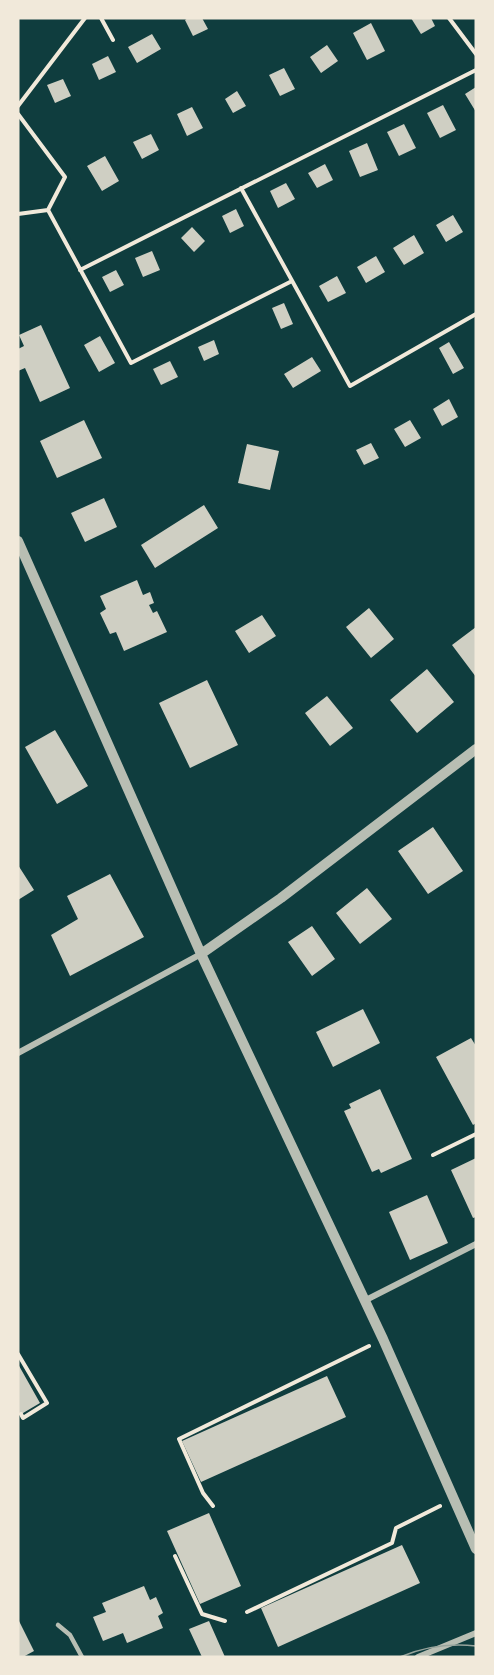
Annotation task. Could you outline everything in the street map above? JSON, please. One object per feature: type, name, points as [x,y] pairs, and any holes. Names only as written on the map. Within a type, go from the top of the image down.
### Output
[{"type":"street","points":[[18,541],[201,954],[364,1301],[476,1549]]},
{"type":"street","points":[[18,1053],[201,954],[281,898],[476,749]]},
{"type":"street","points":[[364,1301],[476,1244]]},
{"type":"street","points":[[418,1657],[476,1633]]},
{"type":"lane","points":[[58,1625],[70,1635],[82,1657]]},
{"type":"path","points":[[18,106],[85,18]]},
{"type":"path","points":[[101,18],[112,40]]},
{"type":"path","points":[[449,18],[476,54]]},
{"type":"path","points":[[80,270],[476,70]]},
{"type":"path","points":[[18,114],[65,177],[48,210]]},
{"type":"path","points":[[241,189],[350,386],[476,314]]},
{"type":"path","points":[[48,210],[131,363],[292,281]]},
{"type":"path","points":[[18,214],[48,210]]},
{"type":"path","points":[[433,1155],[476,1134]]},
{"type":"path","points":[[18,1354],[47,1404],[23,1418],[21,1414]]},
{"type":"path","points":[[213,1506],[203,1493],[179,1439],[353,1354]]},
{"type":"path","points":[[247,1612],[392,1543],[396,1528],[454,1499]]},
{"type":"path","points":[[175,1556],[202,1614],[225,1621]]},
{"type":"building","points":[[202,18],[208,29],[193,36],[185,20]]},
{"type":"building","points":[[411,18],[431,18],[435,26],[421,34]]},
{"type":"building","points":[[371,23],[385,51],[367,60],[353,33]]},
{"type":"building","points":[[152,34],[161,49],[137,63],[128,47]]},
{"type":"building","points":[[327,45],[338,61],[321,73],[310,57]]},
{"type":"building","points":[[108,56],[116,72],[99,80],[92,64]]},
{"type":"building","points":[[284,68],[295,89],[280,96],[269,75]]},
{"type":"building","points":[[63,79],[71,96],[55,103],[47,85]]},
{"type":"building","points":[[476,87],[476,112],[465,94]]},
{"type":"building","points":[[237,91],[246,106],[233,113],[225,99]]},
{"type":"building","points":[[443,105],[456,130],[440,138],[427,113]]},
{"type":"building","points":[[192,107],[203,128],[187,136],[177,114]]},
{"type":"building","points":[[404,124],[416,148],[399,156],[387,132]]},
{"type":"building","points":[[151,134],[159,150],[142,159],[133,142]]},
{"type":"building","points":[[367,143],[378,170],[360,177],[349,151]]},
{"type":"building","points":[[105,156],[119,181],[102,191],[87,166]]},
{"type":"building","points":[[325,164],[333,180],[317,188],[308,173]]},
{"type":"building","points":[[286,183],[295,199],[278,208],[270,191]]},
{"type":"building","points":[[236,209],[244,226],[230,233],[222,216]]},
{"type":"building","points":[[453,215],[463,232],[446,242],[436,225]]},
{"type":"building","points":[[192,227],[205,241],[194,252],[181,238]]},
{"type":"building","points":[[414,235],[424,253],[404,265],[393,248]]},
{"type":"building","points":[[152,251],[160,270],[143,277],[135,258]]},
{"type":"building","points":[[376,256],[385,272],[366,283],[357,267]]},
{"type":"building","points":[[116,270],[124,285],[110,292],[102,277]]},
{"type":"building","points":[[337,276],[346,293],[328,302],[319,286]]},
{"type":"building","points":[[284,303],[293,324],[281,329],[272,308]]},
{"type":"building","points":[[41,325],[70,388],[40,402],[25,368],[18,371],[18,349],[24,346],[19,335]]},
{"type":"building","points":[[100,336],[115,363],[99,372],[84,345]]},
{"type":"building","points":[[214,340],[219,354],[204,361],[198,347]]},
{"type":"building","points":[[449,342],[464,368],[453,374],[439,348]]},
{"type":"building","points":[[312,357],[321,371],[293,388],[284,374]]},
{"type":"building","points":[[170,361],[178,377],[161,385],[153,369]]},
{"type":"building","points":[[449,399],[458,417],[442,426],[433,409]]},
{"type":"building","points":[[84,420],[102,458],[57,478],[40,441]]},
{"type":"building","points":[[410,420],[421,438],[405,447],[394,429]]},
{"type":"building","points":[[371,443],[379,458],[364,465],[356,450]]},
{"type":"building","points":[[247,444],[279,451],[270,490],[238,483]]},
{"type":"building","points":[[104,498],[117,527],[85,542],[71,513]]},
{"type":"building","points":[[204,505],[218,528],[155,568],[141,545]]},
{"type":"building","points":[[137,580],[143,595],[150,592],[154,603],[149,605],[153,613],[157,611],[167,632],[124,651],[116,632],[110,634],[100,613],[106,609],[100,596]]},
{"type":"building","points":[[369,608],[394,639],[371,658],[346,627]]},
{"type":"building","points":[[262,615],[276,636],[249,653],[235,631]]},
{"type":"building","points":[[476,627],[476,677],[452,645]]},
{"type":"building","points":[[427,669],[454,702],[417,733],[390,700]]},
{"type":"building","points":[[207,680],[238,745],[190,768],[159,703]]},
{"type":"building","points":[[327,696],[353,728],[330,746],[305,713]]},
{"type":"building","points":[[55,730],[88,786],[57,804],[25,747]]},
{"type":"building","points":[[433,827],[463,871],[428,894],[398,851]]},
{"type":"building","points":[[18,865],[34,890],[18,900]]},
{"type":"building","points":[[110,874],[144,937],[70,976],[51,935],[78,919],[67,896]]},
{"type":"building","points":[[367,888],[392,919],[360,944],[336,913]]},
{"type":"building","points":[[312,926],[335,959],[312,976],[288,942]]},
{"type":"building","points":[[363,1009],[380,1043],[333,1067],[316,1032]]},
{"type":"building","points":[[471,1038],[476,1046],[476,1123],[473,1125],[436,1057]]},
{"type":"building","points":[[380,1089],[412,1159],[381,1173],[379,1169],[372,1172],[344,1111],[351,1108],[349,1104]]},
{"type":"building","points":[[476,1158],[476,1217],[473,1218],[451,1170]]},
{"type":"building","points":[[427,1195],[448,1243],[410,1260],[389,1212]]},
{"type":"building","points":[[18,1364],[40,1403],[18,1416]]},
{"type":"building","points":[[327,1376],[346,1417],[201,1482],[182,1441]]},
{"type":"building","points":[[209,1513],[241,1586],[200,1604],[167,1531]]},
{"type":"building","points":[[402,1545],[420,1583],[278,1647],[261,1608]]},
{"type":"building","points":[[144,1586],[150,1600],[156,1597],[163,1613],[158,1616],[163,1628],[127,1643],[123,1633],[103,1641],[93,1617],[106,1612],[102,1603]]},
{"type":"building","points":[[18,1619],[34,1651],[23,1657],[18,1657]]},
{"type":"building","points":[[209,1621],[225,1657],[202,1657],[189,1629]]},
{"type":"tram line","points":[[400,1657],[438,1646],[476,1646]]}]
